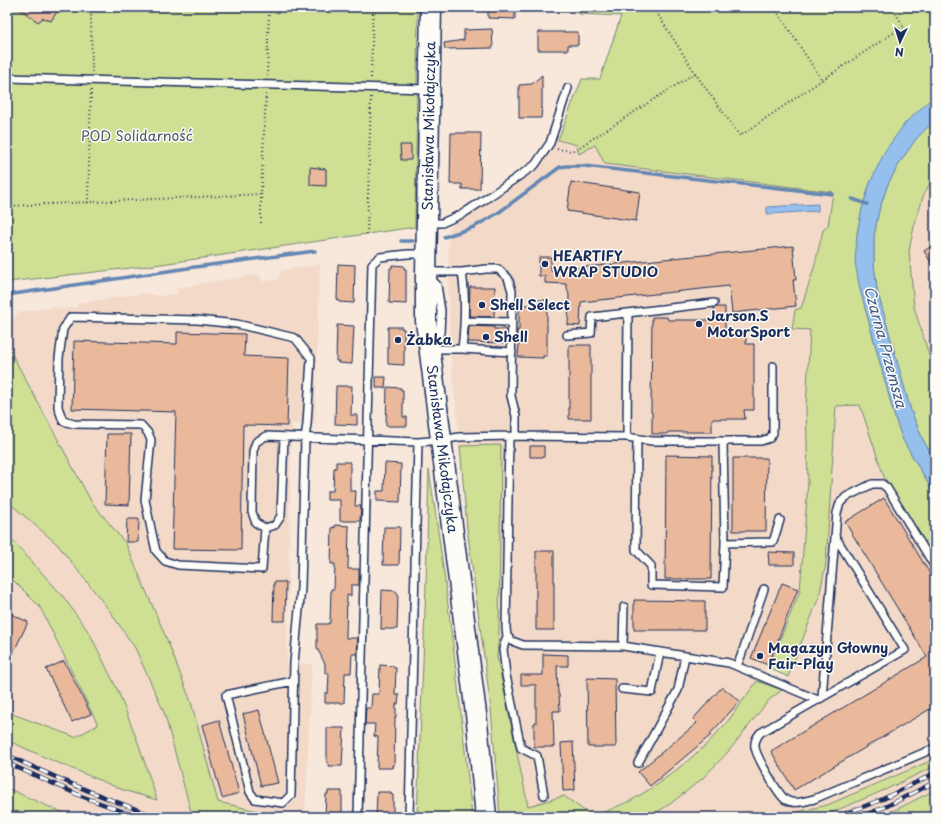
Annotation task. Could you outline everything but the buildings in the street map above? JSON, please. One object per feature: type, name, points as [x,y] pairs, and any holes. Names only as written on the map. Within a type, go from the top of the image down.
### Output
[{"type":"street","name":"Stanisława Mikołajczyka","points":[[431,7],[426,321],[477,722],[486,817]]},
{"type":"lane","points":[[7,78],[430,89]]},
{"type":"lane","points":[[427,222],[442,223],[464,213],[535,165],[550,143],[568,88]]},
{"type":"lane","points":[[358,817],[372,264],[380,257],[408,254],[426,267],[462,272],[486,269],[498,270],[508,278],[512,291],[511,396],[516,416],[513,436],[506,628],[507,636],[503,649],[506,675],[521,748],[537,756],[544,795]]},
{"type":"lane","points":[[462,272],[464,285],[465,321],[462,349]]},
{"type":"lane","points":[[567,335],[591,333],[592,317],[714,303]]},
{"type":"lane","points":[[627,437],[628,313]]},
{"type":"lane","points":[[265,528],[262,569],[178,565],[165,561],[156,551],[145,500],[150,440],[148,433],[140,426],[74,424],[63,421],[58,407],[59,358],[63,329],[71,317],[197,320],[237,324],[295,338],[311,358],[305,438],[301,588],[293,681],[291,795],[283,803],[256,799],[250,792],[226,695],[293,681]]},
{"type":"lane","points":[[465,321],[512,322]]},
{"type":"lane","points":[[429,348],[512,352]]},
{"type":"lane","points":[[284,437],[281,516],[275,525],[265,528],[256,523],[252,512],[253,451],[256,442],[266,436],[418,442],[459,437],[513,436],[627,437],[652,441],[761,441],[770,438],[773,433],[773,366]]},
{"type":"lane","points":[[637,439],[636,550],[651,566],[651,585],[724,587],[725,543],[723,441]]},
{"type":"lane","points":[[410,817],[418,442]]},
{"type":"lane","points":[[820,698],[837,512],[840,503],[846,497],[872,484],[882,484],[887,488],[935,567]]},
{"type":"lane","points":[[725,543],[773,542],[780,520]]},
{"type":"lane","points":[[835,536],[905,650],[760,733],[755,743],[756,755],[780,794],[786,800],[795,803],[814,799],[935,748]]},
{"type":"lane","points":[[736,666],[741,656],[764,589]]},
{"type":"lane","points":[[623,646],[624,607]]},
{"type":"lane","points":[[507,636],[512,641],[523,645],[623,646],[730,663],[820,698]]},
{"type":"lane","points":[[622,689],[652,692],[660,652]]},
{"type":"lane","points":[[638,763],[678,690],[685,656]]},
{"type":"path","points":[[82,7],[91,16],[92,80],[88,203]]},
{"type":"path","points":[[261,223],[269,7]]},
{"type":"path","points":[[367,234],[373,7]]},
{"type":"path","points":[[658,7],[655,10],[695,73],[740,136],[904,26],[891,7]]},
{"type":"path","points":[[774,7],[822,80]]},
{"type":"path","points":[[547,147],[571,151],[578,148],[695,73]]},
{"type":"path","points":[[7,206],[261,194]]},
{"type":"shaded area","points":[[558,140],[577,145],[595,145],[606,164],[833,192],[828,226],[823,230],[814,268],[801,308],[792,329],[810,329],[806,408],[808,482],[800,591],[768,668],[728,721],[705,746],[658,784],[632,800],[592,817],[564,796],[528,806],[497,657],[499,634],[501,446],[460,446],[450,350],[448,263],[449,228]]},
{"type":"shaded area","points":[[935,175],[935,371],[914,307],[909,251],[914,227],[924,194]]},
{"type":"shaded area","points":[[320,264],[315,424],[292,424],[291,446],[287,663],[312,664],[305,817],[284,817],[218,802],[191,702],[149,596],[126,544],[91,501],[7,345],[7,322],[19,312],[56,307],[62,309],[77,307],[77,303],[145,293],[160,296],[177,294],[176,288],[259,274],[263,282],[278,279],[281,271]]},
{"type":"shaded area","points":[[860,405],[884,477],[935,559],[935,759],[827,805],[776,817],[650,817],[670,804],[702,779],[728,752],[769,700],[782,690],[819,597],[826,563],[836,406]]},
{"type":"shaded area","points":[[7,501],[57,544],[109,610],[135,648],[164,712],[191,812],[207,817],[75,817],[7,788],[7,740],[123,790],[157,800],[139,745],[118,691],[90,634],[62,595],[7,534]]},
{"type":"shaded area","points":[[7,574],[40,607],[98,725],[75,737],[7,712]]},
{"type":"shaded area","points":[[935,766],[935,790],[899,808],[877,817],[819,817],[887,789]]},
{"type":"green space","name":"POD Solidarność","points":[[7,7],[418,7],[415,227],[148,266],[7,282]]},
{"type":"green space","points":[[579,7],[935,7],[935,97],[930,100],[870,183],[862,209],[857,234],[860,289],[895,418],[903,440],[935,495],[935,559],[884,477],[860,405],[836,406],[826,563],[819,597],[788,677],[768,668],[800,591],[808,482],[806,408],[810,330],[792,329],[795,310],[801,308],[814,268],[823,230],[828,226],[833,192],[605,164],[595,145],[579,154],[577,145],[558,140],[582,79],[600,79],[621,16],[579,14]]},
{"type":"green space","points":[[935,120],[935,175],[924,194],[914,227],[909,251],[914,307],[935,371],[935,460],[923,440],[911,411],[877,290],[874,265],[874,236],[879,210],[888,184],[900,162],[916,139]]},
{"type":"green space","points":[[7,345],[91,501],[126,544],[168,642],[191,702],[218,802],[284,817],[207,817],[191,812],[164,712],[135,648],[109,610],[57,544],[7,501]]},
{"type":"green space","points":[[501,445],[499,634],[497,657],[528,806],[564,796],[593,817],[485,817],[500,815],[491,709],[467,528],[460,446]]},
{"type":"green space","points":[[429,470],[453,643],[472,817],[417,817]]},
{"type":"green space","points":[[7,534],[62,595],[90,634],[118,691],[139,745],[157,800],[123,790],[7,740],[7,712],[75,737],[98,725],[40,607],[7,574]]},
{"type":"green space","points":[[757,681],[782,690],[769,700],[728,752],[702,779],[670,804],[650,817],[593,817],[632,800],[658,784],[685,763],[705,746],[728,721]]},
{"type":"green space","points":[[935,759],[935,766],[887,789],[828,814],[819,817],[776,817],[827,805]]},
{"type":"green space","points":[[7,788],[54,809],[75,817],[7,817]]},
{"type":"green space","points":[[935,790],[935,814],[924,817],[877,817],[899,808]]},
{"type":"water","name":"Czarna Przemsza","points":[[935,97],[935,120],[916,139],[900,162],[888,184],[879,210],[874,236],[874,265],[877,290],[911,411],[923,440],[935,460],[935,495],[903,440],[895,418],[860,289],[855,262],[857,234],[862,209],[870,183],[885,151],[906,122]]},
{"type":"water","points":[[818,204],[818,211],[767,214],[767,207]]},
{"type":"waterway","points":[[444,237],[474,227],[498,213],[560,167],[566,166],[584,166],[832,194]]},
{"type":"waterway","points":[[852,199],[867,204]]},
{"type":"waterway","points":[[401,241],[413,241]]},
{"type":"waterway","points":[[7,295],[315,251]]},
{"type":"railway","points":[[7,755],[82,788],[159,817]]},
{"type":"railway","points":[[7,763],[81,796],[138,817]]},
{"type":"railway","points":[[837,817],[883,799],[935,773]]},
{"type":"railway","points":[[860,817],[887,806],[935,782]]},
{"type":"place","name":"HEARTIFY WRAP STUDIO","points":[[545,264]]},
{"type":"place","name":"Shell Select","points":[[482,305]]},
{"type":"place","name":"Jarson.S MotorSport","points":[[699,324]]},
{"type":"place","name":"Shell","points":[[486,337]]},
{"type":"place","name":"Żabka","points":[[398,340]]},
{"type":"place","name":"Magazyn Głowny Fair-Play","points":[[760,656]]}]
